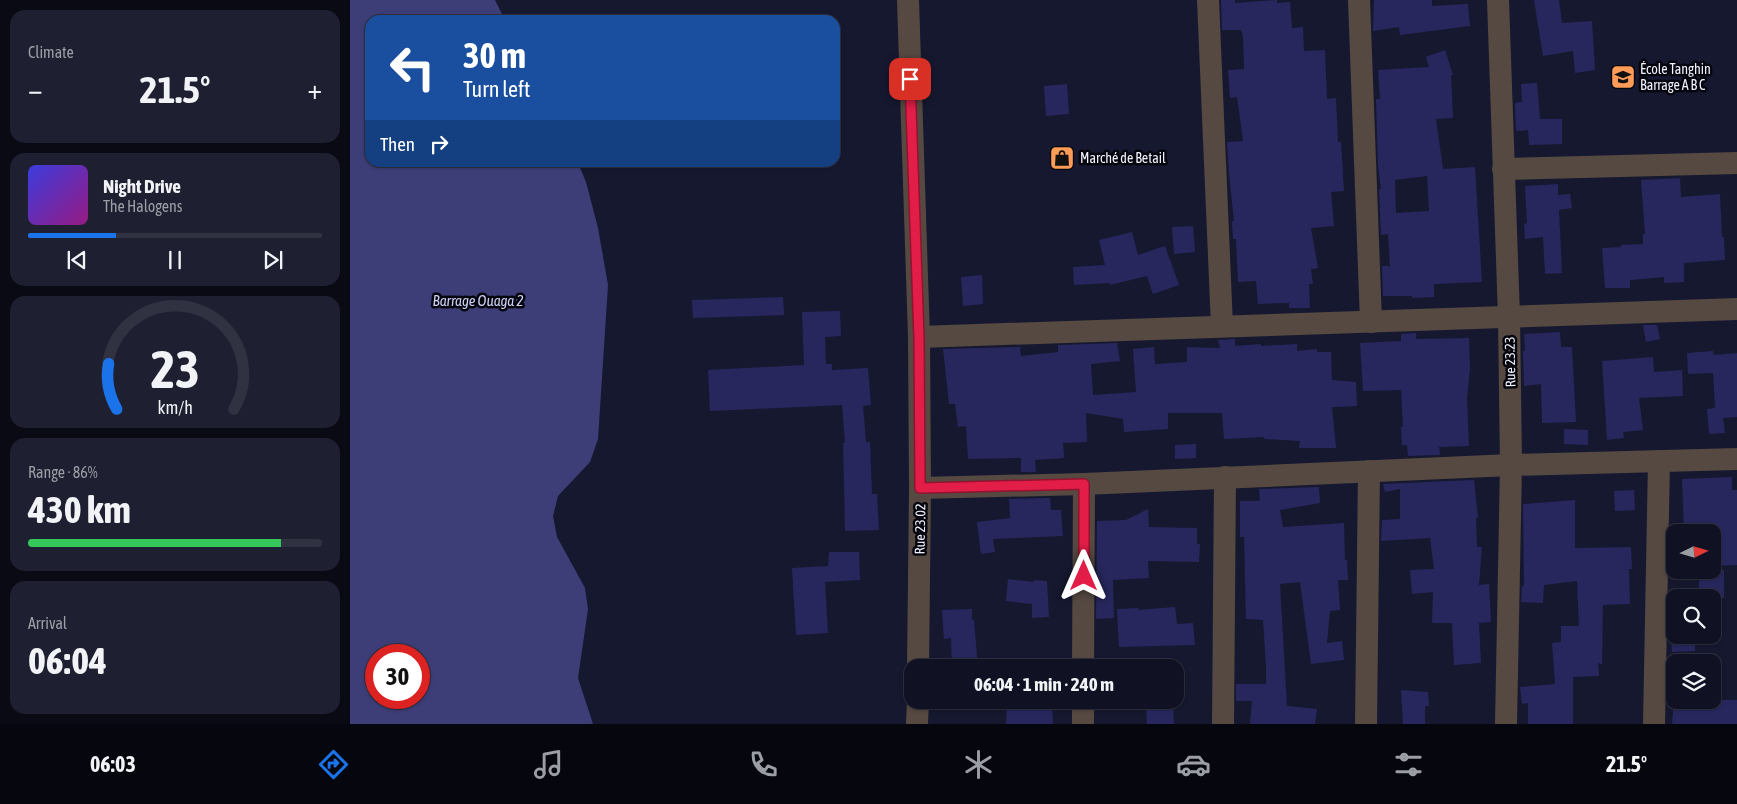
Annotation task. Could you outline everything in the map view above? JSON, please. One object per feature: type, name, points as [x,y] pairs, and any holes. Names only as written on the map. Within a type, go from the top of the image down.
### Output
[{"type":"street","name":"Rue 23.02","points":[[908,0],[919,338],[918,659]]},
{"type":"street","points":[[1208,0],[1222,326]]},
{"type":"street","points":[[1359,0],[1371,322]]},
{"type":"street","name":"Rue 23.23","points":[[1498,0],[1509,317],[1511,465],[1506,724]]},
{"type":"street","points":[[1503,169],[1737,162]]},
{"type":"street","points":[[919,338],[1737,308]]},
{"type":"street","points":[[920,488],[1084,484],[1511,465],[1737,459]]},
{"type":"street","points":[[1654,724],[1659,461]]},
{"type":"street","points":[[1366,724],[1369,471]]},
{"type":"street","points":[[1223,724],[1225,477]]},
{"type":"street","points":[[1083,659],[1084,484]]},
{"type":"street","points":[[917,724],[918,709]]},
{"type":"street","points":[[1083,709],[1083,724]]},
{"type":"water","name":"Barrage Ouaga 2","points":[[350,0],[495,0],[502,15],[365,15],[365,167],[580,167],[586,182],[598,228],[608,285],[598,439],[590,462],[558,496],[553,516],[557,537],[585,588],[588,609],[578,678],[593,724],[350,724]]},
{"type":"building","points":[[1221,0],[1235,0],[1235,3],[1277,0],[1277,3],[1290,2],[1292,28],[1303,27],[1304,51],[1325,50],[1327,99],[1336,98],[1338,142],[1341,142],[1344,191],[1331,192],[1334,226],[1311,228],[1318,268],[1311,269],[1313,284],[1309,284],[1310,308],[1289,308],[1289,303],[1258,304],[1256,281],[1238,282],[1236,239],[1233,239],[1232,221],[1234,221],[1227,142],[1243,141],[1237,97],[1230,98],[1228,70],[1244,69],[1243,37],[1241,30],[1222,30]]},
{"type":"building","points":[[1374,0],[1432,0],[1432,6],[1468,4],[1470,26],[1400,35],[1399,27],[1373,31]]},
{"type":"building","points":[[1534,0],[1559,0],[1562,23],[1592,21],[1595,70],[1575,73],[1573,51],[1543,56]]},
{"type":"building","points":[[1445,50],[1453,75],[1451,75],[1453,118],[1436,119],[1443,169],[1475,167],[1482,282],[1434,284],[1434,297],[1383,296],[1382,266],[1390,266],[1388,234],[1381,235],[1379,189],[1381,189],[1378,166],[1376,99],[1380,99],[1378,70],[1429,67],[1426,57]],"holes":[[[1427,176],[1429,211],[1396,213],[1395,180]]]},
{"type":"building","points":[[1537,83],[1540,119],[1562,119],[1562,144],[1529,145],[1528,130],[1516,131],[1515,103],[1522,102],[1521,84]]},
{"type":"building","points":[[1067,84],[1069,114],[1046,116],[1044,86]]},
{"type":"building","points":[[1680,178],[1681,197],[1720,194],[1725,260],[1684,263],[1684,282],[1664,283],[1664,277],[1630,280],[1630,288],[1605,288],[1602,248],[1643,244],[1643,234],[1645,234],[1641,180]]},
{"type":"building","points":[[1558,184],[1558,195],[1570,194],[1572,208],[1559,210],[1562,273],[1545,274],[1543,237],[1525,239],[1524,224],[1527,223],[1525,186]]},
{"type":"building","points":[[1193,226],[1195,252],[1174,254],[1172,227]]},
{"type":"building","points":[[1132,232],[1138,255],[1165,246],[1179,285],[1153,294],[1147,276],[1110,285],[1109,283],[1074,285],[1073,267],[1105,265],[1099,240]]},
{"type":"building","points":[[982,275],[983,304],[963,306],[961,277]]},
{"type":"building","points":[[783,297],[784,315],[693,318],[692,300]]},
{"type":"building","points":[[840,311],[841,336],[825,337],[826,364],[832,364],[832,370],[868,368],[871,405],[863,406],[866,442],[870,442],[872,494],[877,494],[879,530],[845,531],[843,443],[845,443],[842,405],[710,411],[708,370],[804,365],[802,312]]},
{"type":"building","points":[[1643,325],[1657,325],[1660,339],[1646,342]]},
{"type":"building","points":[[1560,332],[1561,347],[1572,347],[1576,422],[1542,423],[1541,384],[1524,386],[1524,334]]},
{"type":"building","points":[[1416,333],[1416,339],[1469,338],[1470,369],[1467,399],[1469,446],[1439,447],[1440,455],[1408,456],[1407,445],[1402,445],[1401,390],[1363,391],[1360,343],[1401,341],[1401,334]]},
{"type":"building","points":[[1235,339],[1235,346],[1297,344],[1297,351],[1317,349],[1317,352],[1331,352],[1332,380],[1356,382],[1357,406],[1332,407],[1336,448],[1299,448],[1300,441],[1264,439],[1264,437],[1224,439],[1222,413],[1168,413],[1168,429],[1124,432],[1123,419],[1086,413],[1087,442],[1063,443],[1064,458],[1035,460],[1036,472],[1021,472],[1021,458],[968,459],[966,426],[958,427],[955,404],[949,404],[943,349],[1020,347],[1021,356],[1058,352],[1058,345],[1117,343],[1120,361],[1091,364],[1093,395],[1136,392],[1133,349],[1154,347],[1155,364],[1187,362],[1187,347],[1220,348],[1218,340]]},
{"type":"building","points":[[1713,351],[1714,355],[1737,353],[1737,417],[1723,418],[1725,433],[1709,434],[1707,409],[1715,408],[1713,373],[1688,374],[1687,353]]},
{"type":"building","points":[[1653,357],[1654,372],[1682,370],[1683,396],[1639,398],[1643,430],[1623,432],[1624,438],[1607,440],[1602,361]]},
{"type":"building","points":[[1564,429],[1588,430],[1588,445],[1564,444]]},
{"type":"building","points":[[1196,444],[1196,458],[1175,459],[1175,445]]},
{"type":"building","points":[[1732,477],[1732,490],[1737,490],[1737,565],[1721,566],[1721,524],[1684,524],[1682,479]]},
{"type":"building","points":[[1474,480],[1478,518],[1476,518],[1477,547],[1482,547],[1479,585],[1489,584],[1491,622],[1479,623],[1481,663],[1454,665],[1452,623],[1432,623],[1433,592],[1412,594],[1410,570],[1434,569],[1430,538],[1381,541],[1382,520],[1400,519],[1400,489],[1385,492],[1383,484]]},
{"type":"building","points":[[1319,487],[1320,503],[1280,510],[1283,527],[1344,523],[1345,560],[1347,560],[1348,580],[1338,580],[1340,610],[1330,611],[1327,643],[1342,641],[1344,660],[1311,664],[1300,582],[1280,584],[1287,706],[1317,709],[1315,724],[1250,724],[1252,701],[1236,701],[1236,684],[1266,684],[1266,666],[1263,620],[1246,619],[1244,537],[1240,537],[1240,501],[1260,501],[1259,489]]},
{"type":"building","points":[[1634,490],[1635,510],[1615,511],[1614,491]]},
{"type":"building","points":[[1050,498],[1051,510],[1061,510],[1063,536],[993,539],[995,552],[981,554],[977,522],[1010,518],[1009,499]]},
{"type":"building","points":[[1575,500],[1575,548],[1631,547],[1632,569],[1629,569],[1630,604],[1603,605],[1602,664],[1598,663],[1599,676],[1573,677],[1573,724],[1528,724],[1528,703],[1522,704],[1520,687],[1555,684],[1552,643],[1561,642],[1561,626],[1579,626],[1577,581],[1544,585],[1543,603],[1521,602],[1522,586],[1524,586],[1523,504]]},
{"type":"building","points":[[1148,509],[1149,527],[1197,528],[1197,544],[1200,544],[1199,562],[1148,561],[1149,578],[1113,580],[1114,618],[1096,619],[1097,521],[1126,520]]},
{"type":"building","points":[[829,552],[859,552],[860,580],[825,582],[828,633],[796,635],[792,568],[828,566]]},
{"type":"building","points":[[1721,570],[1724,570],[1724,598],[1721,598],[1721,589],[1699,589],[1699,579],[1721,579]]},
{"type":"building","points":[[1008,579],[1034,582],[1034,580],[1047,581],[1049,617],[1032,618],[1032,604],[1006,601]]},
{"type":"building","points":[[1175,607],[1177,624],[1193,623],[1195,645],[1119,647],[1117,609],[1138,608],[1139,610]]},
{"type":"building","points":[[972,609],[977,659],[952,659],[951,638],[944,639],[942,610]]},
{"type":"building","points":[[1672,644],[1695,644],[1695,651],[1672,652]]},
{"type":"building","points":[[1401,690],[1428,692],[1429,706],[1425,706],[1425,724],[1403,724]]},
{"type":"building","points":[[1721,700],[1737,700],[1737,724],[1672,724],[1673,709],[1721,709]]},
{"type":"building","points":[[1007,709],[1052,709],[1053,724],[1006,724]]},
{"type":"building","points":[[1146,709],[1173,709],[1174,724],[1147,724]]},
{"type":"place","name":"École Tanghin Barrage A B C","points":[[1623,77]]},
{"type":"place","name":"Marché de Betail","points":[[1062,158]]},
{"type":"route","points":[[910,79],[919,338],[920,488],[1084,484],[1084,576]]}]
